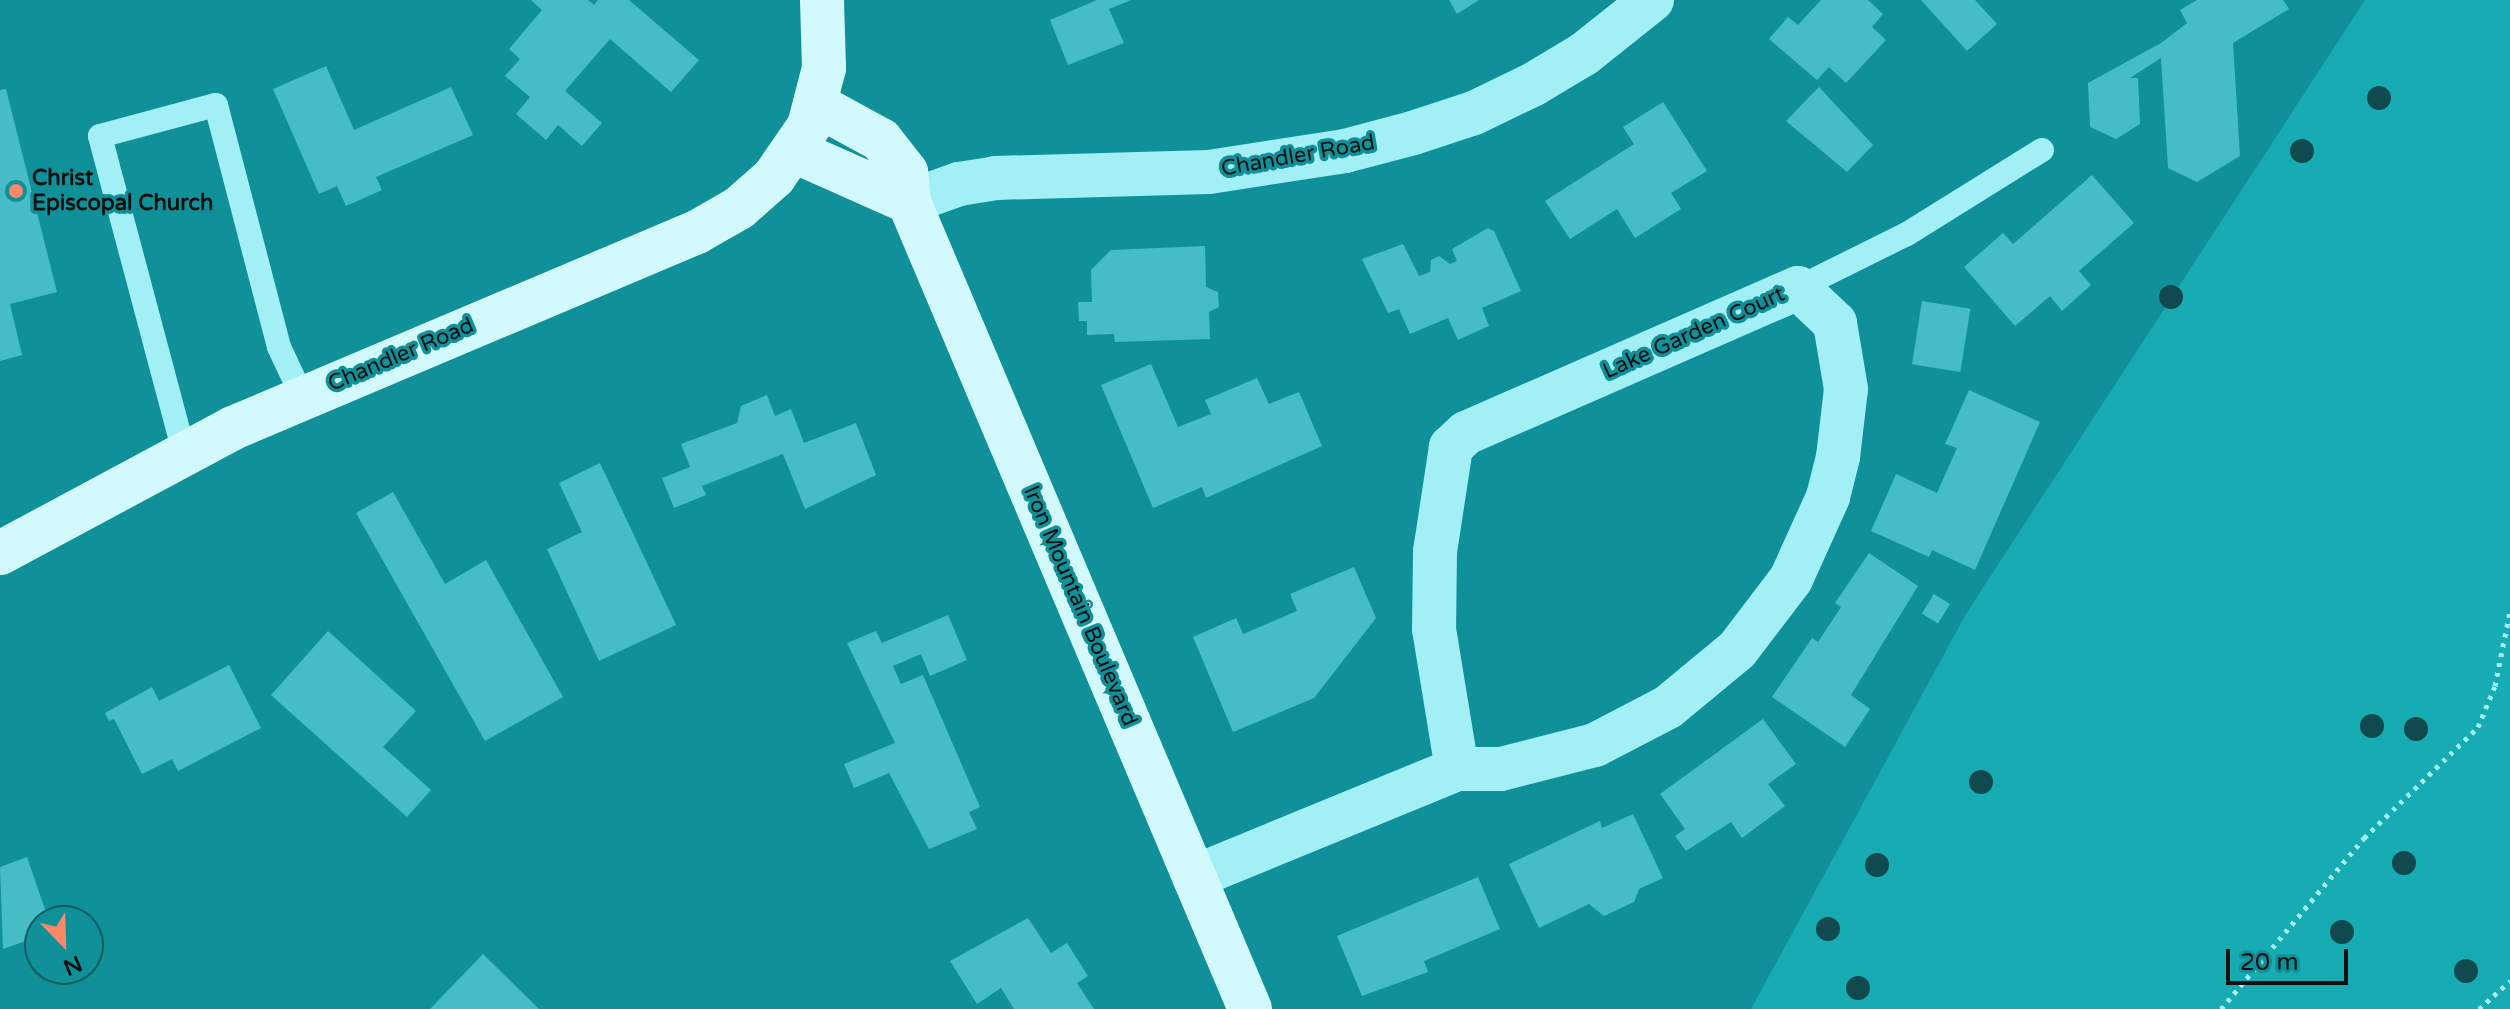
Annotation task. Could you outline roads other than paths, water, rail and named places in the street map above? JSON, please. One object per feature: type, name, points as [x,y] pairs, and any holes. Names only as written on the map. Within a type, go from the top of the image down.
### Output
[{"type":"street","points":[[822,0],[824,68],[817,105],[794,151],[909,202]]},
{"type":"street","name":"Chandler Road","points":[[909,202],[959,184],[995,178],[1209,172],[1345,151],[1413,133],[1474,113],[1534,84],[1584,54],[1652,0]]},
{"type":"street","name":"Iron Mountain Boulevard","points":[[817,105],[881,140],[898,157],[906,172],[909,202],[1250,1009]]},
{"type":"street","name":"Chandler Road","points":[[0,553],[184,452],[302,396],[697,232],[758,193],[794,151]]},
{"type":"street","name":"Lake Garden Court","points":[[1194,877],[1457,769],[1501,769],[1549,760],[1632,728],[1707,678],[1768,613],[1804,555],[1828,497],[1846,389],[1835,323],[1798,288],[1466,433],[1451,447],[1435,552],[1434,629],[1457,769]]},
{"type":"lane","points":[[184,452],[100,136],[216,105],[279,347],[302,396]]},
{"type":"lane","points":[[1798,288],[1907,234],[2042,150]]},
{"type":"place","name":"Christ Episcopal Church","points":[[16,191]]}]
